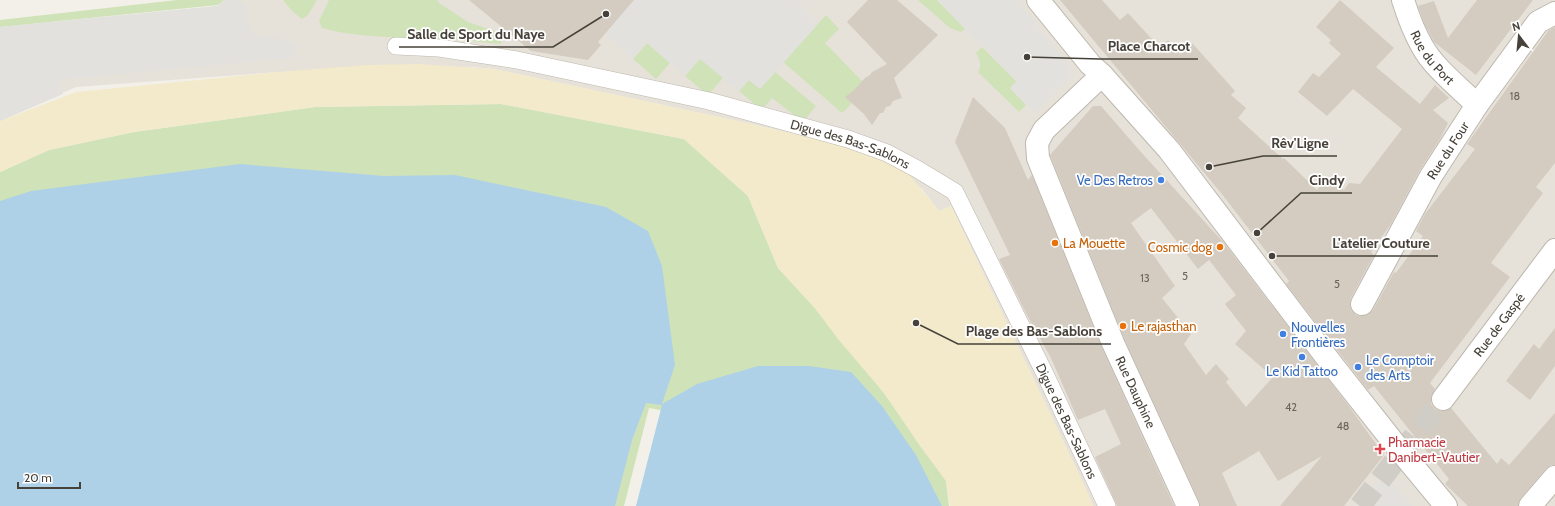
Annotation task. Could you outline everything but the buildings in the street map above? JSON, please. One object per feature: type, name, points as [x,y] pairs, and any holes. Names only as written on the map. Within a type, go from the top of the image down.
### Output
[{"type":"street","points":[[1038,0],[1085,58],[1170,150],[1334,367],[1446,506]]},
{"type":"street","name":"Rue du Port","points":[[1403,0],[1422,47],[1430,58],[1477,105]]},
{"type":"street","name":"Rue du Four","points":[[1362,304],[1431,176],[1477,105],[1538,22],[1555,13]]},
{"type":"street","name":"Digue des Bas-Sablons","points":[[396,46],[439,48],[517,60],[709,101],[848,140],[887,153],[918,169],[955,192],[1045,374],[1107,506]]},
{"type":"street","name":"Rue Dauphine","points":[[1102,75],[1044,130],[1037,143],[1038,158],[1113,343],[1188,506]]},
{"type":"street","name":"Rue de Gaspé","points":[[1443,399],[1555,250]]},
{"type":"street","points":[[1530,506],[1555,477]]},
{"type":"shaded area","points":[[224,0],[1555,0],[1555,506],[1093,506],[951,206],[939,211],[922,189],[868,151],[738,121],[532,77],[494,69],[473,67],[278,72],[76,87],[0,121],[0,27],[218,6]]},
{"type":"shaded area","points":[[224,0],[237,0],[246,6],[251,33],[295,43],[297,57],[58,80],[63,94],[0,121],[0,27],[218,6]]},
{"type":"shaded area","points":[[634,0],[796,0],[818,24],[760,89],[749,80],[739,91],[700,59],[685,76],[647,43],[633,59],[605,34]]},
{"type":"shaded area","points":[[937,0],[1016,0],[1070,67],[1070,76],[1035,113],[1010,88],[1017,81]]},
{"type":"shaded area","points":[[1386,478],[1412,506],[1357,506]]},
{"type":"green space","points":[[177,0],[224,0],[218,5],[0,27],[0,20]]},
{"type":"green space","points":[[283,0],[317,0],[308,15],[302,19],[293,12]]},
{"type":"green space","points":[[329,0],[437,0],[439,3],[468,22],[503,34],[501,44],[371,36],[322,28],[319,21]]},
{"type":"green space","points":[[918,0],[937,0],[965,29],[961,32],[950,28]]},
{"type":"green space","points":[[826,15],[839,29],[825,43],[863,82],[856,87],[853,101],[842,113],[783,62]]},
{"type":"green space","points":[[647,43],[670,63],[656,79],[633,59]]},
{"type":"green space","points":[[982,47],[1017,82],[1010,88],[1026,105],[1019,112],[978,72],[980,62],[976,53]]},
{"type":"green space","points":[[700,58],[723,78],[708,95],[685,76]]},
{"type":"green space","points":[[775,72],[816,106],[803,122],[772,98],[762,110],[739,91],[749,80],[760,89]]},
{"type":"green space","points":[[501,104],[684,139],[748,196],[778,268],[814,307],[884,393],[946,481],[949,506],[822,506],[660,410],[649,408],[624,506],[96,506],[0,433],[0,172],[49,150],[134,132],[315,107]]},
{"type":"sand","points":[[419,64],[494,69],[738,121],[868,151],[907,172],[939,211],[951,206],[1093,506],[950,506],[946,481],[884,393],[838,339],[814,307],[778,268],[748,196],[684,139],[501,104],[315,107],[134,132],[49,150],[0,172],[0,121],[76,92],[278,72],[367,65]]},
{"type":"water","points":[[240,164],[384,176],[455,175],[606,207],[648,231],[662,266],[675,365],[662,404],[697,384],[758,366],[809,366],[851,372],[882,406],[916,455],[942,506],[636,506],[662,405],[646,403],[632,440],[615,506],[0,506],[0,201],[31,191]]},
{"type":"tunnel","points":[[1360,506],[1443,399]]},
{"type":"place","name":"Salle de Sport du Naye","points":[[606,14]]},
{"type":"place","name":"Place Charcot","points":[[1027,57]]},
{"type":"place","name":"Rêv'Ligne","points":[[1209,167]]},
{"type":"place","name":"Ve Des Retros","points":[[1161,180]]},
{"type":"place","name":"Cindy","points":[[1257,233]]},
{"type":"place","name":"La Mouette","points":[[1055,243]]},
{"type":"place","name":"Cosmic dog","points":[[1220,247]]},
{"type":"place","name":"L'atelier Couture","points":[[1272,256]]},
{"type":"place","name":"Plage des Bas-Sablons","points":[[916,323]]},
{"type":"place","name":"Le rajasthan","points":[[1123,326]]},
{"type":"place","name":"Nouvelles Frontières","points":[[1283,334]]},
{"type":"place","name":"Le Kid Tattoo","points":[[1302,357]]},
{"type":"place","name":"Le Comptoir des Arts","points":[[1358,367]]},
{"type":"place","name":"Pharmacie Danibert-Vautier","points":[[1380,449]]}]
